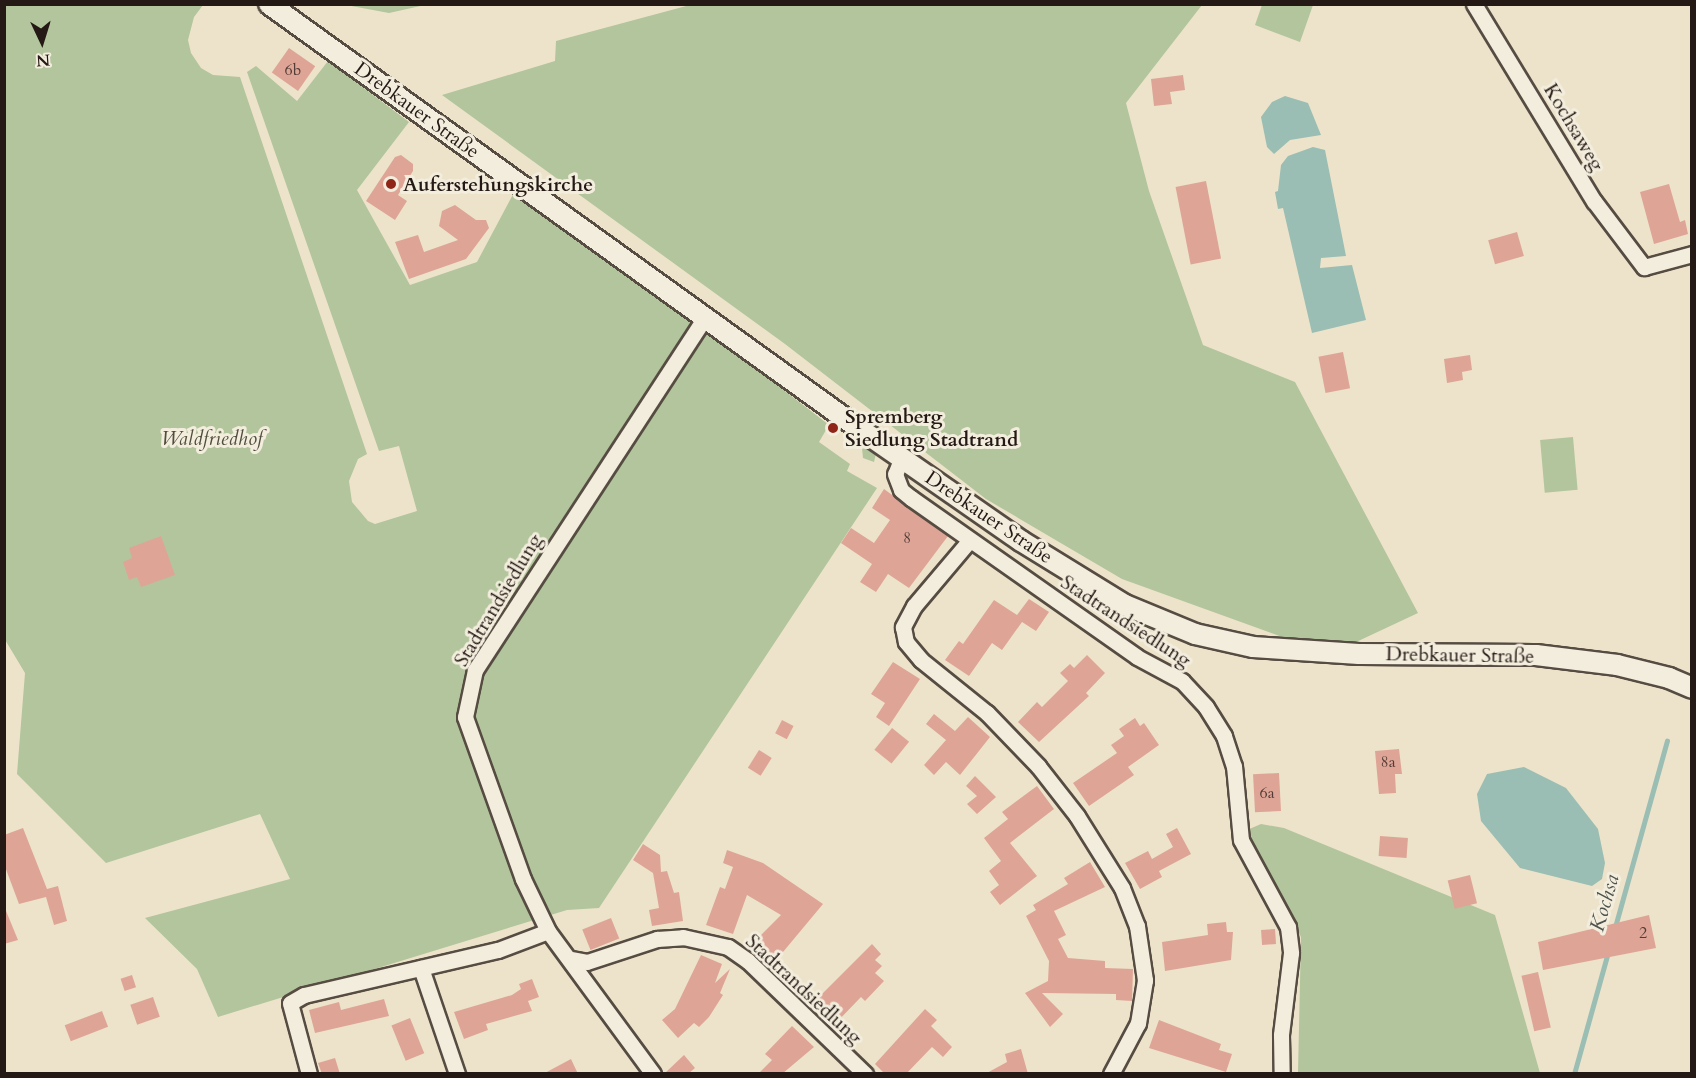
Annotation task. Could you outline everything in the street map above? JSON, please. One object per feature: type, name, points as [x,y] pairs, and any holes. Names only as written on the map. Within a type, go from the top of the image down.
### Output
[{"type":"street","name":"Drebkauer Straße","points":[[268,4],[902,457],[1022,541],[1125,605],[1195,634],[1253,647],[1359,654],[1536,655],[1617,665],[1669,678],[1692,688]]},
{"type":"street","name":"Kochsaweg","points":[[1474,4],[1594,201],[1644,267],[1692,254]]},
{"type":"street","name":"Stadtrandsiedlung","points":[[653,1074],[572,959],[548,931],[499,816],[465,717],[475,670],[705,317]]},
{"type":"street","name":"Stadtrandsiedlung","points":[[902,457],[895,470],[901,490],[969,541],[1137,657],[1182,681],[1206,707],[1224,736],[1234,766],[1241,840],[1288,927],[1291,953],[1281,1035],[1282,1074]]},
{"type":"street","points":[[969,541],[914,606],[903,627],[906,642],[921,660],[987,713],[1038,766],[1083,825],[1122,888],[1137,926],[1145,980],[1138,1023],[1111,1074]]},
{"type":"street","points":[[309,1074],[290,1003],[304,995],[498,950],[548,931]]},
{"type":"street","name":"Stadtrandsiedlung","points":[[572,959],[587,962],[657,939],[683,937],[728,947],[748,961],[864,1074]]},
{"type":"street","points":[[421,968],[457,1074]]},
{"type":"green space","name":"Waldfriedhof","points":[[4,5],[203,5],[194,17],[188,40],[191,53],[201,68],[213,75],[240,77],[367,454],[358,459],[349,481],[352,502],[368,521],[375,524],[417,511],[399,446],[379,451],[247,72],[256,66],[297,101],[328,61],[409,122],[357,190],[410,285],[477,262],[518,185],[829,425],[819,442],[850,464],[847,471],[877,488],[599,908],[567,910],[218,1017],[197,969],[145,918],[290,879],[260,814],[106,863],[17,774],[25,673],[4,638]]},
{"type":"green space","points":[[346,5],[425,5],[389,13]]},
{"type":"green space","points":[[690,5],[1202,5],[1126,103],[1149,191],[1203,345],[1295,382],[1418,613],[1354,643],[1285,638],[1122,579],[986,499],[785,344],[442,95],[555,61],[556,41]]},
{"type":"green space","points":[[1262,5],[1313,5],[1300,42],[1255,25]]},
{"type":"green space","points":[[1573,437],[1578,490],[1545,493],[1540,440]]},
{"type":"green space","points":[[861,438],[877,449],[874,462],[863,458]]},
{"type":"green space","points":[[1261,824],[1284,828],[1495,915],[1540,1073],[1298,1073],[1301,937],[1247,830]]},
{"type":"water","points":[[1285,96],[1308,103],[1321,135],[1290,140],[1274,154],[1267,147],[1261,117],[1272,102]]},
{"type":"water","points":[[1313,147],[1325,150],[1346,256],[1321,258],[1320,268],[1352,265],[1366,320],[1312,333],[1283,208],[1278,209],[1275,192],[1278,191],[1281,165],[1288,156]]},
{"type":"water","points":[[1524,767],[1566,788],[1598,829],[1605,863],[1602,879],[1592,886],[1520,868],[1481,821],[1477,794],[1487,774]]},
{"type":"building","points":[[289,48],[315,66],[298,91],[272,73]]},
{"type":"building","points":[[1183,75],[1185,90],[1170,92],[1172,104],[1154,106],[1151,79]]},
{"type":"building","name":"Auferstehungskirche","points":[[401,155],[413,164],[413,171],[398,195],[407,201],[395,220],[366,201],[395,157]]},
{"type":"building","points":[[1206,181],[1221,259],[1191,264],[1176,187]]},
{"type":"building","points":[[1669,184],[1680,222],[1685,220],[1688,234],[1654,244],[1640,192]]},
{"type":"building","points":[[455,205],[476,220],[486,220],[489,228],[466,259],[409,279],[395,242],[418,235],[424,252],[458,240],[439,226],[442,211]]},
{"type":"building","points":[[1517,232],[1524,256],[1495,264],[1488,240]]},
{"type":"building","points":[[1343,352],[1350,388],[1326,393],[1318,357]]},
{"type":"building","points":[[1470,355],[1472,370],[1462,372],[1463,380],[1447,383],[1444,359]]},
{"type":"building","points":[[884,489],[948,536],[909,588],[888,574],[876,592],[860,582],[872,564],[841,543],[851,528],[874,543],[890,520],[872,508]]},
{"type":"building","points":[[161,536],[175,575],[141,587],[137,577],[129,580],[123,562],[132,558],[129,548]]},
{"type":"building","points":[[1029,599],[1049,612],[1036,631],[1022,622],[1002,650],[992,643],[969,676],[945,660],[959,641],[963,644],[994,600],[1017,615]]},
{"type":"building","points":[[1087,655],[1105,673],[1086,693],[1089,696],[1039,742],[1018,722],[1037,702],[1042,707],[1068,681],[1060,673],[1070,664],[1074,668]]},
{"type":"building","points":[[893,662],[920,679],[889,726],[876,717],[885,703],[871,694]]},
{"type":"building","points":[[934,714],[955,731],[968,717],[990,737],[960,775],[946,762],[934,775],[924,765],[946,740],[926,724]]},
{"type":"building","points":[[1135,718],[1140,726],[1144,723],[1159,745],[1128,767],[1134,775],[1089,806],[1073,783],[1117,753],[1111,745],[1124,736],[1119,729]]},
{"type":"building","points":[[782,720],[794,726],[787,739],[775,733]]},
{"type":"building","points":[[892,728],[909,742],[891,764],[874,750]]},
{"type":"building","points":[[1399,749],[1402,774],[1395,774],[1396,793],[1379,794],[1375,751]]},
{"type":"building","points":[[759,750],[772,758],[761,776],[748,768]]},
{"type":"building","points":[[1279,773],[1281,811],[1255,812],[1253,774]]},
{"type":"building","points":[[975,776],[996,797],[977,814],[967,804],[977,796],[966,786]]},
{"type":"building","points":[[1037,786],[1054,809],[1010,843],[1037,876],[1000,905],[990,892],[999,885],[989,871],[1001,861],[984,838],[1008,819],[1002,812]]},
{"type":"building","points":[[23,828],[47,889],[58,886],[67,921],[54,925],[46,897],[19,904],[4,864],[4,835]]},
{"type":"building","points":[[1177,828],[1191,854],[1159,871],[1162,877],[1140,889],[1125,863],[1148,851],[1152,859],[1173,847],[1166,834]]},
{"type":"building","points":[[1380,836],[1408,838],[1407,858],[1379,856]]},
{"type":"building","points":[[643,844],[660,855],[661,872],[667,871],[674,893],[679,892],[683,921],[652,926],[649,910],[659,908],[653,873],[633,860]]},
{"type":"building","points":[[727,850],[763,863],[823,904],[773,964],[752,944],[781,915],[747,895],[733,934],[706,925],[720,887],[725,889],[733,867],[723,863]]},
{"type":"building","points":[[1090,862],[1105,887],[1054,911],[1066,935],[1058,939],[1068,958],[1105,961],[1105,968],[1133,969],[1132,1001],[1116,1000],[1116,994],[1042,993],[1063,1014],[1050,1027],[1025,993],[1048,981],[1049,961],[1026,916],[1036,910],[1033,905],[1068,884],[1064,878]]},
{"type":"building","points":[[1470,875],[1477,903],[1455,909],[1448,881]]},
{"type":"building","points":[[4,906],[18,940],[4,944]]},
{"type":"building","points":[[1649,915],[1656,948],[1543,970],[1538,942]]},
{"type":"building","points":[[611,918],[619,938],[590,950],[582,930]]},
{"type":"building","points":[[1226,922],[1227,932],[1233,932],[1231,960],[1165,971],[1162,942],[1208,935],[1207,924]]},
{"type":"building","points":[[1275,929],[1276,944],[1262,945],[1261,930]]},
{"type":"building","points":[[872,944],[881,954],[875,960],[882,966],[875,973],[884,981],[865,1001],[861,997],[834,1025],[812,1004]]},
{"type":"building","points":[[701,955],[722,964],[715,983],[730,969],[720,993],[723,995],[709,1017],[699,1027],[694,1023],[678,1038],[662,1020],[675,1009]]},
{"type":"building","points":[[1538,972],[1551,1028],[1534,1031],[1521,976]]},
{"type":"building","points":[[132,975],[136,987],[125,991],[121,979]]},
{"type":"building","points":[[532,979],[539,997],[528,1001],[532,1011],[486,1024],[488,1030],[464,1039],[454,1012],[512,995],[521,989],[519,984]]},
{"type":"building","points":[[153,997],[160,1017],[137,1025],[130,1005]]},
{"type":"building","points":[[384,999],[389,1016],[315,1033],[309,1010],[339,1002],[341,1010]]},
{"type":"building","points":[[925,1009],[937,1020],[931,1026],[952,1047],[943,1057],[932,1047],[906,1074],[885,1074],[875,1064]]},
{"type":"building","points":[[102,1011],[108,1027],[71,1041],[65,1025]]},
{"type":"building","points":[[410,1018],[424,1053],[406,1061],[391,1025]]},
{"type":"building","points":[[1159,1020],[1221,1044],[1219,1050],[1232,1054],[1226,1072],[1149,1048]]},
{"type":"building","points":[[792,1026],[814,1047],[782,1074],[758,1074],[772,1060],[765,1054]]},
{"type":"building","points":[[1021,1049],[1028,1074],[985,1074],[1007,1062],[1005,1054]]},
{"type":"building","points":[[684,1055],[695,1068],[688,1074],[664,1074]]},
{"type":"building","points":[[335,1058],[340,1074],[322,1074],[318,1063]]},
{"type":"building","points":[[571,1059],[578,1074],[543,1074]]},
{"type":"waterway","name":"Kochsa","points":[[1615,927],[1667,741]]},
{"type":"waterway","name":"Kochsa","points":[[1574,1074],[1608,952]]},
{"type":"place","name":"Auferstehungskirche","points":[[391,184]]},
{"type":"place","name":"Spremberg Siedlung Stadtrand","points":[[833,428]]}]
